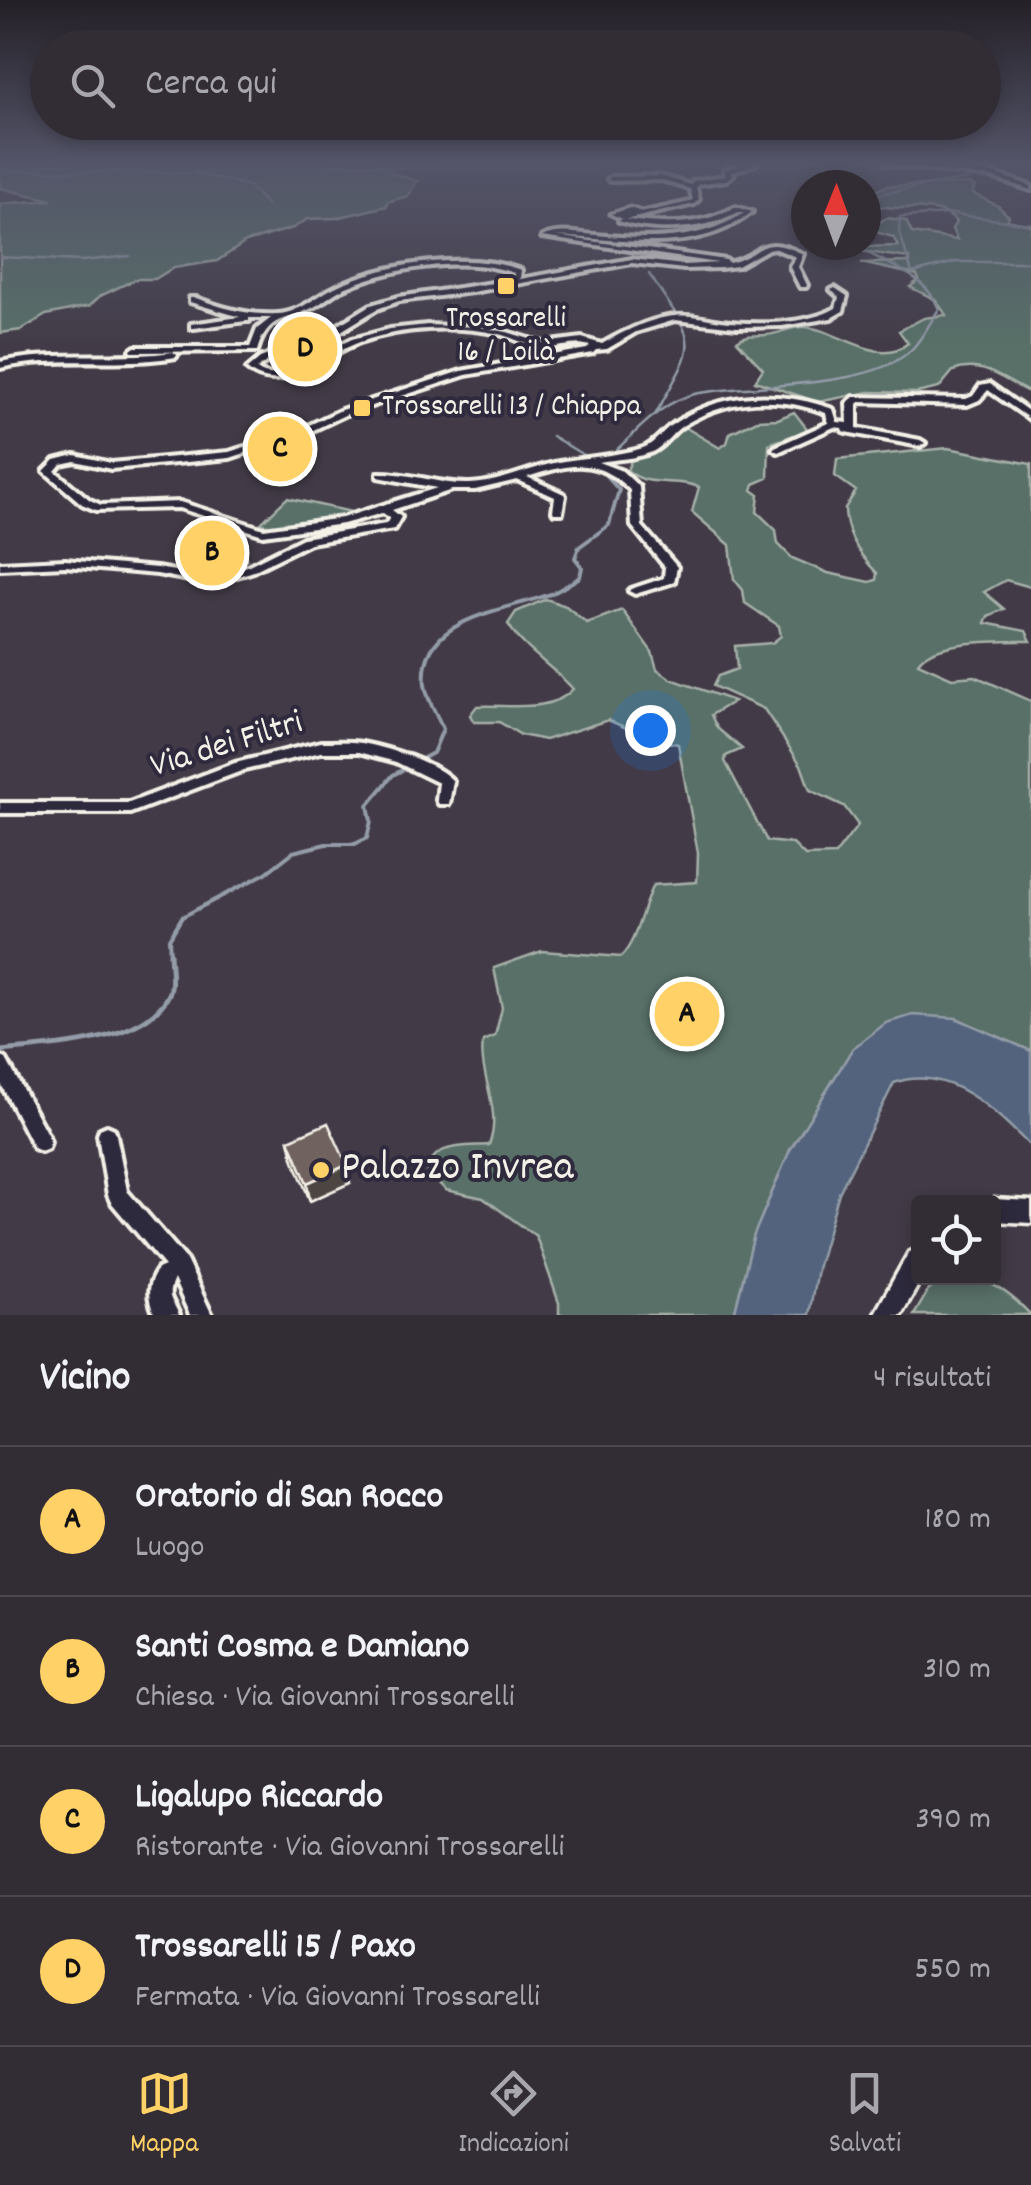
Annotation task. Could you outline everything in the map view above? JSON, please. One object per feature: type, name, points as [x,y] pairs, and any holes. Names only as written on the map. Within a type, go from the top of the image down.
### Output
[{"type":"street","points":[[721,266],[726,262],[716,258],[680,257],[546,238],[555,234],[695,238],[729,225]]},
{"type":"street","points":[[595,347],[580,340],[542,345],[503,332],[410,328],[353,342],[291,374],[261,376],[251,371],[254,364],[325,338],[387,302],[632,261],[743,264],[767,244],[801,257],[794,266],[803,285]]},
{"type":"street","points":[[135,350],[256,348],[260,330],[340,288],[446,261],[507,266],[518,272],[516,282]]},
{"type":"street","points":[[452,486],[343,522],[263,532],[180,505],[100,508],[86,502],[49,471],[58,462],[76,458],[111,466],[230,455],[464,373],[588,352],[633,330],[675,318],[737,325],[782,324],[828,316],[840,309],[839,293],[821,293]]},
{"type":"street","points":[[193,300],[215,310],[258,317]]},
{"type":"street","points":[[194,326],[282,316]]},
{"type":"street","points":[[0,364],[34,359],[143,360],[205,351]]},
{"type":"street","points":[[846,429],[853,427],[852,403],[857,400],[967,402],[986,387],[996,389],[1031,418]]},
{"type":"street","points":[[382,475],[452,486],[480,486],[642,452],[657,445],[678,424],[691,420],[704,409],[730,401],[782,400],[813,406],[830,412],[833,424]]},
{"type":"street","points":[[778,448],[833,424],[920,444]]},
{"type":"street","points":[[601,460],[635,489],[637,526],[670,567],[670,580],[636,591]]},
{"type":"street","points":[[516,476],[560,496],[558,511]]},
{"type":"street","points":[[0,566],[65,562],[157,571],[190,580],[219,579],[261,564],[307,540],[390,527],[396,517],[384,509]]},
{"type":"street","name":"Via dei Filtri","points":[[0,808],[130,808],[240,766],[321,748],[359,747],[440,776],[446,781],[444,800]]},
{"type":"street","points":[[1,1069],[41,1142]]},
{"type":"street","points":[[108,1135],[118,1195],[178,1265],[201,1315]]},
{"type":"street","points":[[1001,1210],[1031,1212]]},
{"type":"street","points":[[887,1315],[911,1274]]},
{"type":"street","points":[[165,1276],[159,1283],[158,1300],[168,1315]]},
{"type":"green space","points":[[0,225],[297,225],[246,242],[217,261],[173,268],[155,279],[136,279],[100,296],[89,306],[46,315],[21,330],[0,333]]},
{"type":"green space","points":[[881,225],[908,225],[912,233],[957,240],[954,225],[1031,225],[1031,393],[994,373],[974,368],[953,371],[939,388],[917,393],[869,392],[818,402],[755,381],[763,369],[737,341],[744,337],[804,327],[870,349],[896,350],[908,343],[899,331],[924,318],[946,315],[936,300],[910,287],[919,280],[917,275],[861,263],[910,262],[909,258],[881,254],[881,246],[898,246],[893,237],[881,233]]},
{"type":"green space","points":[[794,412],[808,430],[769,444],[768,478],[754,484],[752,490],[759,495],[757,512],[776,530],[778,544],[792,558],[828,573],[870,582],[876,580],[877,573],[850,535],[845,508],[856,491],[835,476],[837,459],[948,448],[1031,464],[1031,587],[1006,580],[984,592],[1004,609],[988,616],[985,623],[1026,631],[1031,641],[953,645],[926,655],[918,663],[952,678],[975,676],[1031,701],[1031,1051],[956,1018],[853,1048],[790,1150],[754,1235],[734,1315],[559,1315],[559,1303],[536,1236],[483,1198],[446,1190],[428,1173],[430,1163],[451,1148],[489,1145],[493,1118],[482,1054],[483,1041],[495,1036],[502,1008],[494,968],[542,951],[621,957],[631,942],[653,885],[697,882],[698,853],[678,744],[652,739],[608,720],[545,740],[521,735],[499,722],[474,722],[470,715],[477,706],[553,702],[573,689],[508,624],[516,612],[546,599],[566,606],[587,623],[622,610],[652,652],[657,669],[671,679],[734,701],[711,715],[717,728],[742,749],[726,756],[725,761],[767,841],[793,844],[805,856],[835,855],[858,825],[844,806],[810,790],[801,765],[764,709],[713,686],[718,676],[737,669],[735,646],[772,643],[781,636],[779,626],[745,603],[743,590],[734,579],[730,545],[692,512],[699,487],[644,479],[627,470],[631,461],[663,448],[683,426],[720,448],[727,443],[730,433],[757,420],[778,419]]},
{"type":"green space","points":[[287,498],[356,513],[288,528],[260,524]]},
{"type":"green space","points":[[935,1285],[992,1285],[1031,1315],[914,1315]]},
{"type":"water","points":[[913,1015],[956,1018],[1031,1051],[1031,1147],[986,1105],[952,1085],[914,1079],[894,1083],[839,1193],[817,1269],[809,1315],[734,1315],[754,1235],[790,1150],[853,1048],[886,1023]]},
{"type":"building","points":[[241,526],[244,543],[199,547],[196,533]]},
{"type":"building","points":[[692,988],[706,999],[685,1017],[671,1005]]},
{"type":"building","points":[[328,1123],[347,1165],[307,1183],[289,1140]]},
{"type":"waterway","points":[[899,225],[912,273],[956,262],[1031,262]]},
{"type":"waterway","points":[[0,257],[82,261],[130,256]]},
{"type":"waterway","points":[[608,457],[659,412],[682,398],[719,390],[841,378],[894,362],[913,348],[939,309],[924,286],[881,260]]},
{"type":"waterway","points":[[649,274],[677,316],[687,342],[680,369],[656,413]]},
{"type":"waterway","points":[[552,436],[590,459]]},
{"type":"waterway","points":[[416,762],[433,753],[443,729],[425,685],[427,662],[435,644],[469,620],[553,593],[580,577],[582,567],[575,558],[579,547],[609,525],[619,490],[601,470]]},
{"type":"waterway","points":[[170,956],[169,939],[182,917],[266,873],[293,852],[326,844],[355,844],[367,838],[371,821],[368,805],[393,775],[408,767]]},
{"type":"waterway","points":[[0,1051],[94,1039],[141,1022],[158,1009],[170,992],[170,953]]},
{"type":"place","name":"Trossarelli 16 / Loilà","points":[[506,286]]},
{"type":"place","name":"Trossarelli 15 / Paxo","points":[[305,349]]},
{"type":"place","name":"Trossarelli 13 / Chiappa","points":[[362,408]]},
{"type":"place","name":"Ligalupo Riccardo","points":[[280,449]]},
{"type":"place","name":"Santi Cosma e Damiano","points":[[212,553]]},
{"type":"place","name":"Oratorio di San Rocco","points":[[687,1014]]},
{"type":"place","name":"Palazzo Invrea","points":[[321,1170]]}]
